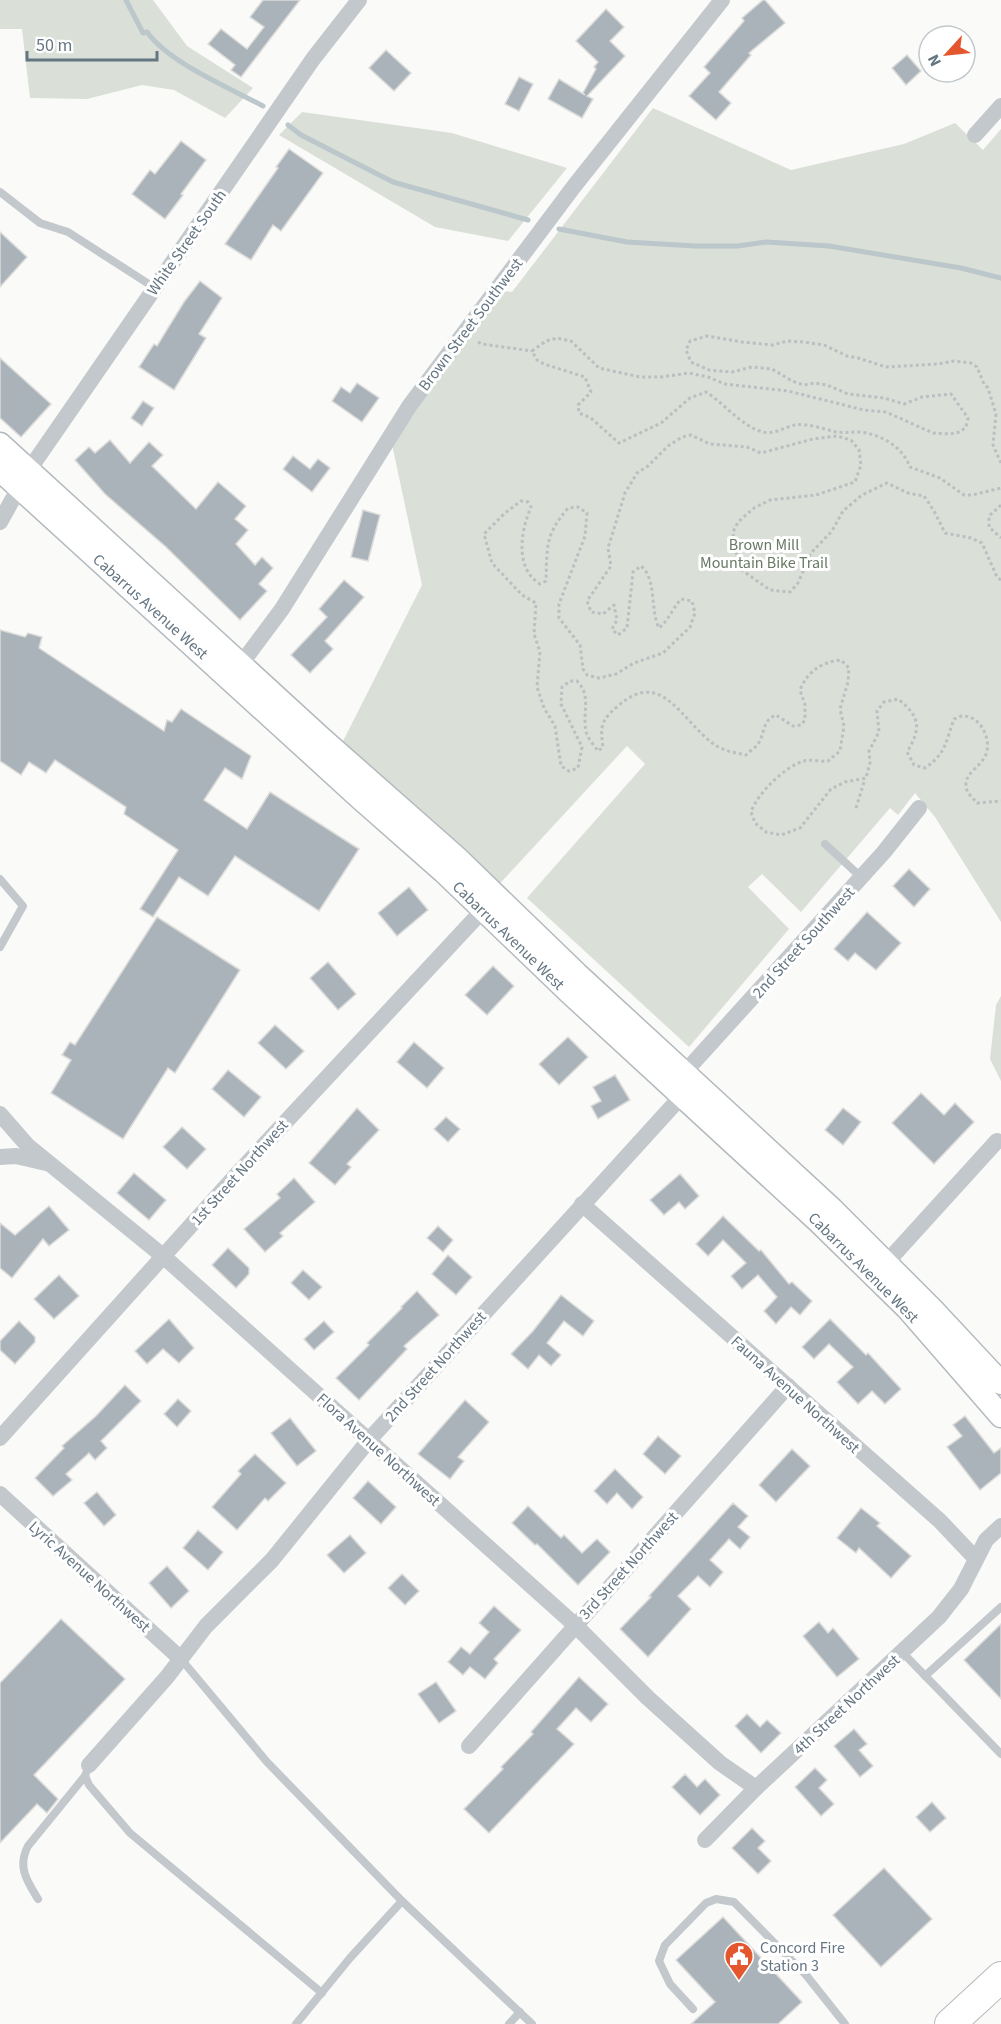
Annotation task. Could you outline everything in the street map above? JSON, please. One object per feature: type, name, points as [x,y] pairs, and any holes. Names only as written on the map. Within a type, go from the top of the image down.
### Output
[{"type":"highway","points":[[950,2024],[1001,1977]]},
{"type":"main road","name":"Cabarrus Avenue West","points":[[0,444],[24,479],[483,910],[687,1083],[887,1262],[999,1377]]},
{"type":"main road","name":"Cabarrus Avenue West","points":[[0,470],[24,479],[241,664],[456,857],[687,1083],[819,1222],[908,1309],[1001,1416]]},
{"type":"street","name":"White Street South","points":[[0,522],[24,479],[155,288],[313,59],[359,0]]},
{"type":"street","name":"Brown Street Southwest","points":[[241,664],[282,609],[410,405],[575,184],[722,0]]},
{"type":"street","points":[[975,135],[1001,106]]},
{"type":"street","name":"2nd Street Southwest","points":[[687,1083],[919,808]]},
{"type":"street","name":"1st Street Northwest","points":[[0,1438],[238,1173],[483,910]]},
{"type":"street","name":"2nd Street Northwest","points":[[87,1770],[167,1677],[206,1626],[272,1560],[369,1440],[582,1204],[687,1083]]},
{"type":"street","name":"Flora Avenue Northwest","points":[[0,1114],[18,1136],[163,1256],[575,1625],[648,1698],[720,1763],[756,1788]]},
{"type":"street","points":[[8,1156],[20,1151],[18,1136]]},
{"type":"street","points":[[819,1222],[854,1243],[882,1266],[997,1141]]},
{"type":"street","points":[[8,1156],[50,1164]]},
{"type":"street","name":"Fauna Avenue Northwest","points":[[582,1204],[940,1521],[976,1559]]},
{"type":"street","name":"3rd Street Northwest","points":[[469,1746],[788,1386]]},
{"type":"street","name":"Lyric Avenue Northwest","points":[[0,1494],[181,1659]]},
{"type":"street","points":[[976,1559],[986,1540],[1001,1526]]},
{"type":"street","name":"4th Street Northwest","points":[[705,1840],[756,1788],[939,1617],[954,1599],[976,1559]]},
{"type":"lane","points":[[0,192],[40,223],[68,232],[155,288]]},
{"type":"lane","points":[[825,844],[861,877]]},
{"type":"lane","points":[[0,879],[23,906],[0,947]]},
{"type":"lane","points":[[925,1676],[1001,1607]]},
{"type":"lane","points":[[902,1652],[1001,1754]]},
{"type":"lane","points":[[181,1659],[267,1762],[402,1902],[532,2024]]},
{"type":"lane","points":[[38,1899],[24,1877],[24,1855],[28,1846],[87,1770]]},
{"type":"lane","points":[[87,1770],[89,1785],[130,1833],[321,1993]]},
{"type":"lane","points":[[693,2009],[670,1984],[659,1961],[665,1945],[706,1903],[716,1899],[734,1902],[806,1975],[845,2024]]},
{"type":"lane","points":[[296,2024],[402,1902]]},
{"type":"lane","points":[[509,2024],[520,2013]]},
{"type":"path","points":[[463,334],[482,344],[531,351],[546,341],[557,338],[571,341],[599,368],[640,377],[689,373],[725,384],[788,391],[864,410],[886,412],[933,433],[950,434],[960,432],[966,427],[968,418],[951,393],[922,397],[904,405],[884,398],[848,394],[827,385],[815,383],[804,385],[772,369],[752,367],[732,372],[709,370],[691,362],[686,350],[690,341],[707,336],[773,345],[787,341],[824,345],[847,356],[886,367],[971,363],[977,367],[988,388],[996,414],[993,445],[1001,463]]},
{"type":"path","points":[[531,351],[537,360],[544,364],[585,377],[591,392],[578,405],[579,413],[591,418],[619,443],[661,423],[690,398],[706,392],[719,400],[739,419],[765,433],[795,425],[845,433],[861,432],[882,438],[894,445],[906,456],[910,467],[940,478],[964,495],[1001,488]]},
{"type":"path","points":[[866,778],[845,782],[831,789],[800,828],[781,835],[766,832],[755,823],[751,813],[753,804],[768,786],[787,770],[806,760],[828,761],[840,751],[844,726],[840,709],[848,682],[849,668],[841,660],[828,661],[805,677],[800,690],[805,705],[805,720],[801,725],[794,726],[776,714],[770,717],[763,727],[759,742],[746,754],[731,752],[716,746],[658,692],[642,691],[626,699],[605,717],[601,730],[603,747],[598,751],[586,732],[587,699],[583,687],[577,681],[570,681],[562,687],[561,704],[582,747],[578,768],[569,771],[561,766],[555,726],[544,708],[537,687],[540,652],[534,634],[536,603],[522,595],[492,563],[484,534],[521,501],[528,502],[531,507],[521,537],[524,559],[528,572],[540,584],[546,581],[546,549],[553,525],[568,508],[578,507],[587,513],[585,536],[560,604],[559,618],[580,645],[583,669],[587,675],[599,678],[616,674],[634,663],[663,653],[690,627],[695,613],[692,601],[681,599],[673,608],[666,623],[659,628],[655,620],[655,602],[647,571],[641,566],[633,572],[627,628],[618,635],[612,629],[617,620],[614,605],[603,614],[591,612],[587,601],[611,566],[608,548],[625,493],[637,472],[648,466],[668,446],[682,437],[691,435],[710,444],[747,447],[761,453],[813,439],[837,436],[851,440],[859,450],[861,465],[855,482],[816,495],[770,500],[754,508],[738,522],[733,532],[735,550],[743,572],[770,590],[790,592],[798,583],[811,553],[832,531],[843,511],[862,495],[887,483],[908,493],[924,496],[945,533],[971,538],[982,543],[997,577],[1001,580]]},
{"type":"path","points":[[1001,505],[989,516],[989,527],[1001,538]]},
{"type":"path","points":[[856,808],[870,762],[869,751],[879,732],[877,711],[884,702],[898,699],[908,706],[916,720],[917,735],[907,752],[914,765],[925,768],[936,761],[945,749],[954,719],[963,716],[976,721],[987,735],[987,752],[979,767],[969,775],[966,784],[968,792],[977,803],[1001,801]]},
{"type":"green space","points":[[0,0],[153,0],[187,46],[253,88],[225,118],[174,90],[142,85],[87,99],[30,98],[22,29],[0,29]]},
{"type":"green space","name":"Brown Mill Mountain Bike Trail","points":[[653,108],[791,170],[904,144],[955,123],[983,150],[1001,129],[1001,922],[935,817],[915,793],[898,815],[890,808],[801,912],[762,874],[748,887],[789,929],[689,1047],[527,898],[645,764],[627,746],[492,892],[337,753],[422,585],[390,435],[496,290],[512,292]]},
{"type":"green space","points":[[302,112],[452,133],[567,168],[508,241],[435,227],[279,135]]},
{"type":"green space","points":[[1001,996],[1001,1081],[990,1059],[996,1005]]},
{"type":"building","points":[[263,0],[300,0],[241,77],[231,70],[235,65],[208,44],[221,29],[247,49],[264,27],[250,17]]},
{"type":"building","points":[[763,0],[785,23],[749,53],[751,55],[719,92],[731,103],[716,120],[689,96],[710,73],[704,67],[744,21],[742,18]]},
{"type":"building","points":[[606,9],[624,27],[610,41],[625,56],[587,96],[593,99],[582,118],[548,99],[559,79],[585,95],[583,93],[598,62],[576,41]]},
{"type":"building","points":[[386,50],[411,73],[394,91],[369,68]]},
{"type":"building","points":[[907,55],[917,66],[917,75],[906,85],[892,68]]},
{"type":"building","points":[[519,77],[533,84],[519,111],[505,104]]},
{"type":"building","points":[[181,141],[206,160],[165,219],[132,194],[150,170],[155,174]]},
{"type":"building","points":[[289,149],[323,173],[281,231],[273,225],[251,260],[225,244]]},
{"type":"building","points":[[0,232],[27,257],[0,287]]},
{"type":"building","points":[[200,281],[222,298],[199,334],[206,338],[174,390],[139,367],[154,344],[157,346]]},
{"type":"building","points":[[0,358],[51,404],[21,437],[0,418]]},
{"type":"building","points":[[357,383],[379,398],[362,422],[332,401],[341,387],[350,393]]},
{"type":"building","points":[[143,401],[154,408],[142,426],[131,418]]},
{"type":"building","points":[[110,440],[130,463],[149,442],[163,455],[152,466],[196,509],[218,482],[246,506],[235,519],[248,530],[236,544],[255,565],[262,557],[273,568],[259,584],[267,591],[240,620],[166,547],[105,494],[75,460],[89,447],[95,453]]},
{"type":"building","points":[[293,456],[310,469],[318,459],[330,468],[312,492],[283,469]]},
{"type":"building","points":[[363,510],[380,515],[368,561],[351,557]]},
{"type":"building","points":[[344,580],[364,597],[325,641],[333,649],[310,673],[291,655],[327,617],[319,609]]},
{"type":"building","points":[[0,630],[25,637],[28,633],[42,637],[39,648],[164,731],[167,720],[172,722],[181,709],[251,756],[242,779],[225,768],[204,800],[247,829],[270,792],[359,849],[319,911],[235,856],[208,896],[179,877],[153,917],[140,909],[178,850],[124,814],[126,807],[55,760],[46,773],[29,762],[21,775],[0,761]]},
{"type":"building","points":[[909,869],[930,889],[914,907],[893,886]]},
{"type":"building","points":[[409,887],[428,910],[397,936],[378,913]]},
{"type":"building","points":[[867,912],[901,943],[876,970],[855,953],[848,961],[834,949]]},
{"type":"building","points":[[157,917],[240,970],[175,1073],[168,1068],[123,1139],[51,1093],[71,1060],[62,1055],[70,1042],[75,1045]]},
{"type":"building","points":[[328,962],[356,994],[338,1010],[310,978]]},
{"type":"building","points":[[493,966],[514,986],[487,1015],[465,995]]},
{"type":"building","points":[[275,1025],[304,1051],[286,1069],[258,1043]]},
{"type":"building","points":[[568,1037],[588,1057],[559,1085],[539,1064]]},
{"type":"building","points":[[414,1042],[444,1068],[427,1088],[397,1062]]},
{"type":"building","points":[[228,1070],[261,1097],[244,1117],[212,1089]]},
{"type":"building","points":[[615,1075],[630,1100],[598,1119],[591,1106],[601,1101],[593,1087]]},
{"type":"building","points":[[921,1093],[944,1115],[955,1103],[974,1122],[934,1164],[892,1123]]},
{"type":"building","points":[[357,1108],[379,1130],[347,1164],[351,1167],[335,1185],[309,1163]]},
{"type":"building","points":[[843,1108],[861,1122],[843,1145],[825,1130]]},
{"type":"building","points":[[446,1117],[460,1129],[448,1142],[434,1129]]},
{"type":"building","points":[[182,1127],[206,1149],[187,1169],[163,1147]]},
{"type":"building","points":[[134,1173],[166,1200],[149,1220],[117,1193]]},
{"type":"building","points":[[680,1174],[699,1196],[685,1209],[679,1202],[664,1215],[650,1200]]},
{"type":"building","points":[[294,1178],[315,1202],[280,1233],[283,1236],[265,1252],[244,1229],[280,1198],[277,1194]]},
{"type":"building","points":[[49,1206],[69,1230],[49,1246],[43,1239],[12,1278],[0,1268],[0,1223],[15,1235]]},
{"type":"building","points":[[723,1216],[759,1251],[761,1250],[789,1284],[792,1282],[812,1301],[800,1315],[791,1307],[776,1324],[764,1311],[777,1297],[758,1275],[742,1289],[731,1276],[746,1263],[723,1240],[708,1256],[696,1244]]},
{"type":"building","points":[[438,1226],[453,1240],[443,1252],[427,1238]]},
{"type":"building","points":[[228,1248],[249,1268],[249,1274],[236,1288],[212,1265]]},
{"type":"building","points":[[448,1255],[472,1277],[456,1295],[432,1274]]},
{"type":"building","points":[[303,1270],[322,1287],[309,1300],[291,1283]]},
{"type":"building","points":[[59,1275],[79,1296],[54,1319],[34,1299]]},
{"type":"building","points":[[417,1291],[439,1315],[404,1346],[407,1349],[359,1400],[336,1378]]},
{"type":"building","points":[[561,1295],[594,1321],[583,1336],[564,1321],[547,1343],[561,1355],[551,1366],[539,1355],[528,1369],[511,1354],[533,1331]]},
{"type":"building","points":[[169,1319],[194,1348],[179,1363],[163,1349],[147,1364],[135,1351]]},
{"type":"building","points":[[830,1319],[866,1355],[868,1353],[901,1389],[885,1404],[872,1391],[858,1404],[837,1382],[853,1367],[829,1344],[814,1359],[802,1347]]},
{"type":"building","points":[[19,1321],[35,1337],[35,1342],[15,1364],[0,1350],[0,1341]]},
{"type":"building","points":[[324,1321],[334,1332],[314,1350],[304,1339]]},
{"type":"building","points":[[125,1385],[141,1401],[101,1441],[107,1448],[95,1460],[89,1453],[66,1474],[72,1480],[53,1496],[35,1478],[64,1448],[62,1446],[96,1416]]},
{"type":"building","points":[[178,1399],[191,1411],[177,1427],[164,1414]]},
{"type":"building","points":[[465,1400],[489,1422],[458,1457],[464,1461],[450,1479],[418,1454]]},
{"type":"building","points":[[965,1416],[994,1453],[1001,1448],[1001,1473],[980,1490],[947,1447],[962,1436],[953,1425]]},
{"type":"building","points":[[290,1418],[316,1451],[297,1466],[271,1433]]},
{"type":"building","points":[[658,1436],[681,1456],[665,1474],[643,1454]]},
{"type":"building","points":[[792,1449],[810,1466],[776,1502],[759,1485]]},
{"type":"building","points":[[255,1454],[286,1483],[268,1501],[265,1498],[237,1530],[212,1507],[241,1474],[238,1471]]},
{"type":"building","points":[[615,1469],[643,1497],[632,1509],[617,1493],[607,1504],[594,1491]]},
{"type":"building","points":[[368,1481],[396,1507],[381,1524],[353,1498]]},
{"type":"building","points":[[97,1492],[116,1515],[104,1526],[84,1503]]},
{"type":"building","points":[[733,1503],[748,1516],[738,1527],[750,1537],[740,1549],[729,1539],[710,1560],[723,1572],[710,1587],[698,1576],[678,1596],[691,1609],[648,1657],[620,1629]]},
{"type":"building","points":[[528,1506],[561,1538],[564,1535],[582,1553],[597,1539],[610,1552],[578,1585],[537,1544],[535,1545],[512,1523]]},
{"type":"building","points":[[861,1508],[880,1523],[877,1526],[911,1556],[891,1578],[859,1548],[856,1553],[837,1538]]},
{"type":"building","points":[[198,1530],[223,1552],[208,1570],[183,1548]]},
{"type":"building","points":[[350,1535],[366,1553],[344,1573],[327,1555]]},
{"type":"building","points":[[167,1566],[189,1591],[171,1608],[149,1583]]},
{"type":"building","points":[[402,1574],[419,1591],[405,1605],[388,1588]]},
{"type":"building","points":[[494,1606],[521,1630],[494,1659],[498,1663],[485,1679],[470,1667],[463,1675],[448,1662],[461,1647],[470,1654],[489,1632],[479,1623]]},
{"type":"building","points":[[61,1619],[125,1679],[34,1775],[58,1799],[47,1813],[37,1804],[0,1843],[0,1683]]},
{"type":"building","points":[[819,1622],[828,1633],[833,1628],[859,1659],[837,1677],[803,1636]]},
{"type":"building","points":[[1001,1624],[1001,1699],[964,1660]]},
{"type":"building","points":[[579,1677],[608,1704],[591,1722],[576,1708],[557,1729],[574,1744],[489,1833],[464,1809],[503,1769],[501,1767],[533,1734],[531,1732]]},
{"type":"building","points":[[436,1682],[456,1711],[439,1723],[418,1694]]},
{"type":"building","points":[[747,1714],[760,1727],[767,1720],[781,1733],[761,1753],[735,1726]]},
{"type":"building","points":[[854,1729],[867,1744],[859,1750],[873,1766],[860,1777],[834,1746]]},
{"type":"building","points":[[815,1768],[827,1780],[819,1788],[834,1804],[821,1816],[795,1787]]},
{"type":"building","points":[[685,1774],[697,1787],[705,1779],[720,1795],[700,1815],[672,1787]]},
{"type":"building","points":[[932,1802],[946,1818],[930,1832],[916,1817]]},
{"type":"building","points":[[752,1828],[765,1841],[758,1848],[771,1861],[758,1874],[732,1848]]},
{"type":"building","points":[[884,1868],[932,1919],[881,1967],[833,1915]]},
{"type":"building","name":"Concord Fire Station 3","points":[[723,1917],[802,2002],[778,2024],[691,2024],[715,2002],[676,1960]]},
{"type":"waterway","points":[[126,0],[143,33],[147,32],[170,54],[201,74],[263,106]]},
{"type":"waterway","points":[[288,125],[301,135],[393,182],[528,220]]},
{"type":"waterway","points":[[559,229],[627,242],[695,246],[738,246],[766,242],[829,246],[961,268],[1001,278]]},
{"type":"place","name":"Concord Fire Station 3","points":[[739,1982]]}]
